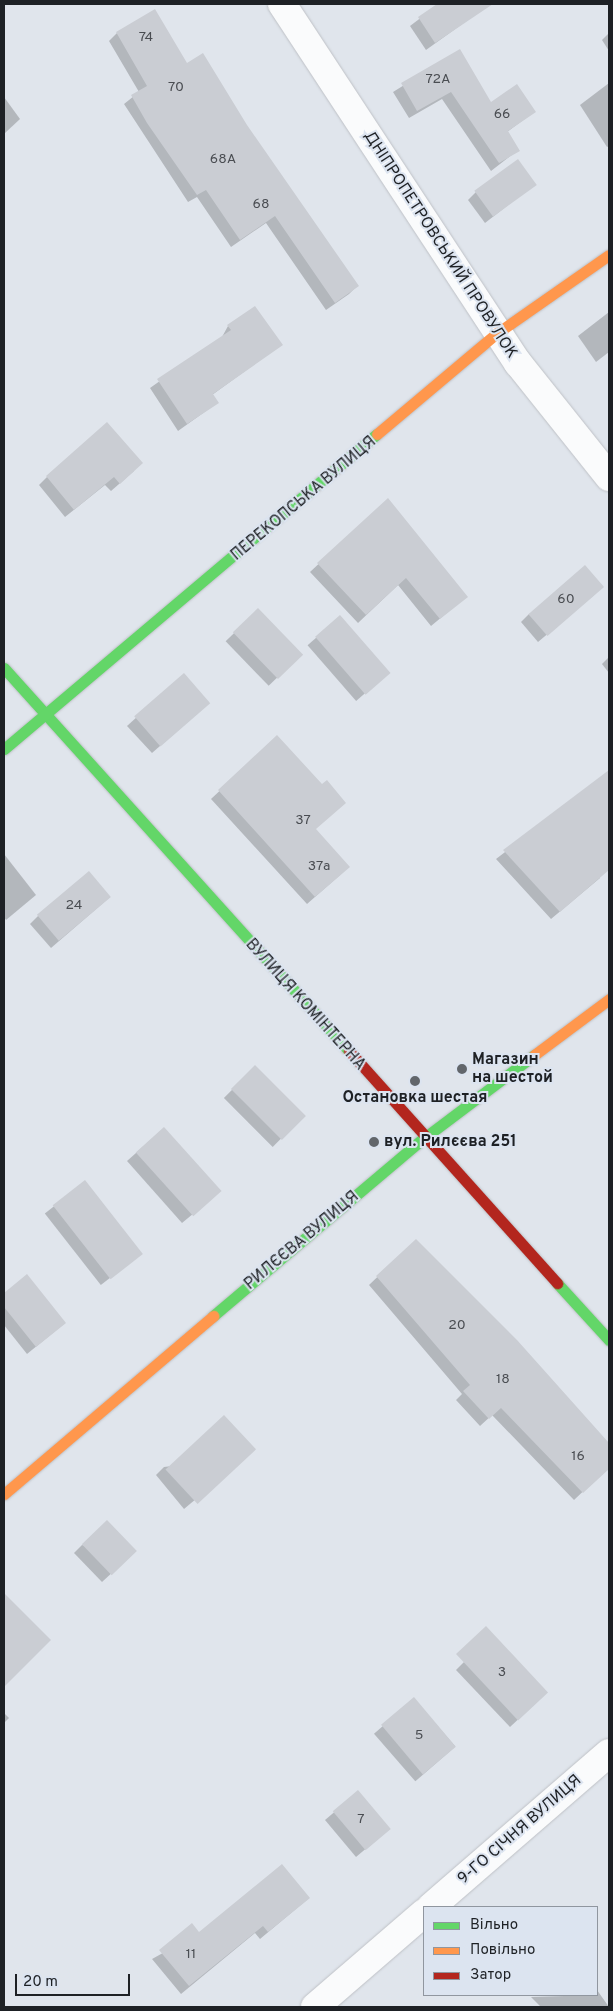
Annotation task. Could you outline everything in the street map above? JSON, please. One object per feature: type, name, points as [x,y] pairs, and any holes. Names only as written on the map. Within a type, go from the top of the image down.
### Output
[{"type":"street","name":"ДНІПРОПЕТРОВСЬКИЙ ПРОВУЛОК","points":[[282,4],[497,333],[609,477]]},
{"type":"street","name":"ПЕРЕКОПСЬКА ВУЛИЦЯ","points":[[4,749],[47,715],[497,333],[609,255]]},
{"type":"street","name":"ВУЛИЦЯ КОМІНТЕРНА","points":[[4,668],[424,1138],[609,1340]]},
{"type":"street","name":"РИЛЄЄВА ВУЛИЦЯ","points":[[4,1494],[424,1138],[609,999]]},
{"type":"street","name":"9-ГО СІЧНЯ ВУЛИЦЯ","points":[[432,1906],[609,1752]]},
{"type":"street","points":[[315,2007],[423,1914]]},
{"type":"building","points":[[437,4],[493,4],[435,43],[418,17]]},
{"type":"building","points":[[155,9],[187,63],[203,53],[247,125],[359,286],[335,303],[275,216],[240,240],[206,190],[197,195],[147,123],[131,95],[147,86],[116,32]]},
{"type":"building","points":[[460,49],[491,102],[517,84],[536,112],[508,131],[520,151],[499,163],[451,92],[417,111],[401,83]]},
{"type":"building","points":[[518,159],[537,185],[493,217],[474,191]]},
{"type":"building","points":[[255,306],[283,345],[213,394],[219,403],[187,424],[157,379],[231,330],[227,325]]},
{"type":"building","points":[[107,422],[143,463],[120,484],[114,477],[74,510],[46,476]]},
{"type":"building","points":[[388,498],[468,597],[440,619],[406,578],[366,615],[317,563]]},
{"type":"building","points":[[585,565],[604,587],[547,636],[528,614]]},
{"type":"building","points":[[258,608],[303,655],[278,679],[233,632]]},
{"type":"building","points":[[340,615],[391,673],[366,695],[315,637]]},
{"type":"building","points":[[184,673],[210,703],[160,746],[134,716]]},
{"type":"building","points":[[277,735],[322,784],[327,780],[346,803],[316,829],[350,867],[315,897],[218,790]]},
{"type":"building","points":[[609,770],[609,870],[560,912],[503,850]]},
{"type":"building","points":[[89,871],[111,897],[59,941],[37,915]]},
{"type":"building","points":[[255,1065],[306,1116],[282,1140],[231,1089]]},
{"type":"building","points":[[164,1127],[222,1191],[193,1216],[136,1152]]},
{"type":"building","points":[[85,1180],[143,1254],[111,1279],[53,1205]]},
{"type":"building","points":[[416,1239],[517,1340],[609,1443],[609,1469],[583,1493],[501,1408],[489,1419],[463,1391],[470,1385],[376,1276]]},
{"type":"building","points":[[27,1274],[66,1323],[36,1347],[4,1307],[4,1293]]},
{"type":"building","points":[[224,1415],[256,1449],[198,1504],[165,1470]]},
{"type":"building","points":[[107,1520],[137,1551],[112,1575],[82,1544]]},
{"type":"building","points":[[4,1593],[51,1640],[4,1687]]},
{"type":"building","points":[[486,1626],[548,1693],[518,1721],[456,1654]]},
{"type":"building","points":[[414,1697],[456,1747],[423,1774],[381,1725]]},
{"type":"building","points":[[358,1790],[391,1829],[366,1850],[333,1811]]},
{"type":"building","points":[[282,1864],[310,1898],[268,1932],[263,1926],[189,1986],[159,1950],[192,1923],[199,1932]]},
{"type":"traffic: fast","points":[[4,749],[377,434]]},
{"type":"traffic: fast","points":[[4,668],[349,1051]]},
{"type":"traffic: fast","points":[[213,1316],[424,1138],[534,1055]]},
{"type":"traffic: fast","points":[[557,1283],[609,1340]]},
{"type":"traffic: slow","points":[[377,434],[497,333],[609,255]]},
{"type":"traffic: slow","points":[[534,1055],[609,999]]},
{"type":"traffic: slow","points":[[4,1494],[213,1316]]},
{"type":"traffic: jam","points":[[349,1051],[557,1283]]},
{"type":"place","name":"Магазин на шестой","points":[[462,1069]]},
{"type":"place","name":"Остановка шестая","points":[[415,1081]]},
{"type":"place","name":"вул. Рилєєва 251","points":[[374,1142]]}]
